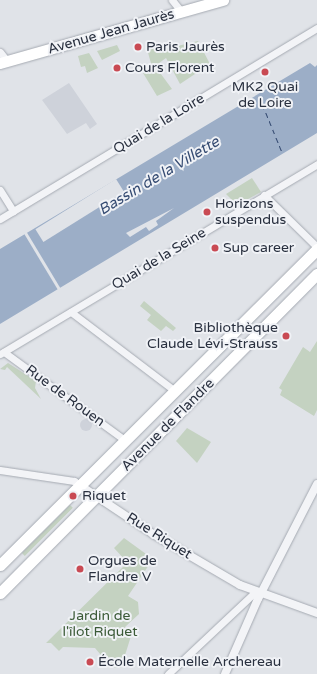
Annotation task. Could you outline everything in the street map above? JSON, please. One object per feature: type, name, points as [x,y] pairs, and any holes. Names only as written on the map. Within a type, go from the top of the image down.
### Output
[{"type":"main road","name":"Avenue Jean Jaurès","points":[[4,62],[223,0]]},
{"type":"main road","name":"Avenue de Flandre","points":[[0,565],[126,441],[317,248]]},
{"type":"main road","name":"Avenue de Flandre","points":[[0,593],[317,274]]},
{"type":"street","points":[[172,0],[181,11]]},
{"type":"street","name":"Quai de la Loire","points":[[0,219],[317,28]]},
{"type":"street","points":[[0,52],[4,62]]},
{"type":"street","name":"Quai de la Seine","points":[[2,353],[317,164]]},
{"type":"street","points":[[0,190],[13,211]]},
{"type":"street","points":[[264,195],[317,248]]},
{"type":"street","points":[[71,312],[175,391]]},
{"type":"street","name":"Rue de Rouen","points":[[2,353],[126,441]]},
{"type":"street","name":"Rue Riquet","points":[[0,470],[74,481],[153,534],[258,593],[317,613]]},
{"type":"street","points":[[224,674],[258,593],[317,484]]},
{"type":"street","points":[[168,674],[258,593]]},
{"type":"shaded area","points":[[69,83],[97,124],[90,129],[86,123],[67,134],[42,100]]},
{"type":"shaded area","points":[[86,419],[90,421],[92,425],[90,429],[86,431],[82,429],[80,425],[82,421]]},
{"type":"green space","points":[[198,41],[210,64],[180,84],[166,58],[155,66],[172,89],[157,96],[143,73],[152,67],[147,49],[160,45],[161,50]]},
{"type":"green space","points":[[117,45],[120,51],[102,60],[97,51]]},
{"type":"green space","points":[[89,53],[98,68],[87,73],[85,66],[81,67],[78,56]]},
{"type":"green space","points":[[252,178],[261,192],[237,205],[226,194]]},
{"type":"green space","points":[[144,301],[176,328],[173,331],[166,326],[161,331],[147,320],[151,315],[140,306]]},
{"type":"green space","points":[[317,341],[317,410],[314,416],[280,395],[282,390],[279,388],[303,347],[310,352]]},
{"type":"green space","points":[[8,363],[36,381],[35,388],[41,399],[7,367],[5,370],[0,369]]},
{"type":"green space","points":[[187,428],[211,442],[197,463],[176,441]]},
{"type":"green space","points":[[70,505],[73,508],[25,556],[22,553]]},
{"type":"green space","name":"Jardin de l'îlot Riquet","points":[[124,538],[153,559],[128,596],[138,602],[139,614],[125,627],[131,636],[121,668],[111,667],[95,648],[63,647],[59,651],[51,643],[46,643],[124,566],[125,560],[114,548]]},
{"type":"water","name":"Bassin de la Villette","points":[[310,63],[315,67],[317,65],[317,133],[0,324],[0,249]]},
{"type":"pier","points":[[116,179],[124,192],[43,242],[35,229]]},
{"type":"pier","points":[[174,208],[156,221],[158,225],[149,231],[146,227],[130,237],[126,233]]},
{"type":"pier","points":[[26,231],[61,289],[58,291],[23,233]]},
{"type":"ferry route","points":[[259,96],[282,152]]},
{"type":"place","name":"Paris Jaurès","points":[[138,47]]},
{"type":"place","name":"Cours Florent","points":[[117,68]]},
{"type":"place","name":"MK2 Quai de Loire","points":[[265,72]]},
{"type":"place","name":"Horizons suspendus","points":[[207,212]]},
{"type":"place","name":"Sup career","points":[[215,248]]},
{"type":"place","name":"Bibliothèque Claude Lévi-Strauss","points":[[286,336]]},
{"type":"place","name":"Riquet","points":[[73,496]]},
{"type":"place","name":"Orgues de Flandre V","points":[[80,569]]},
{"type":"place","name":"École Maternelle Archereau","points":[[90,662]]}]
